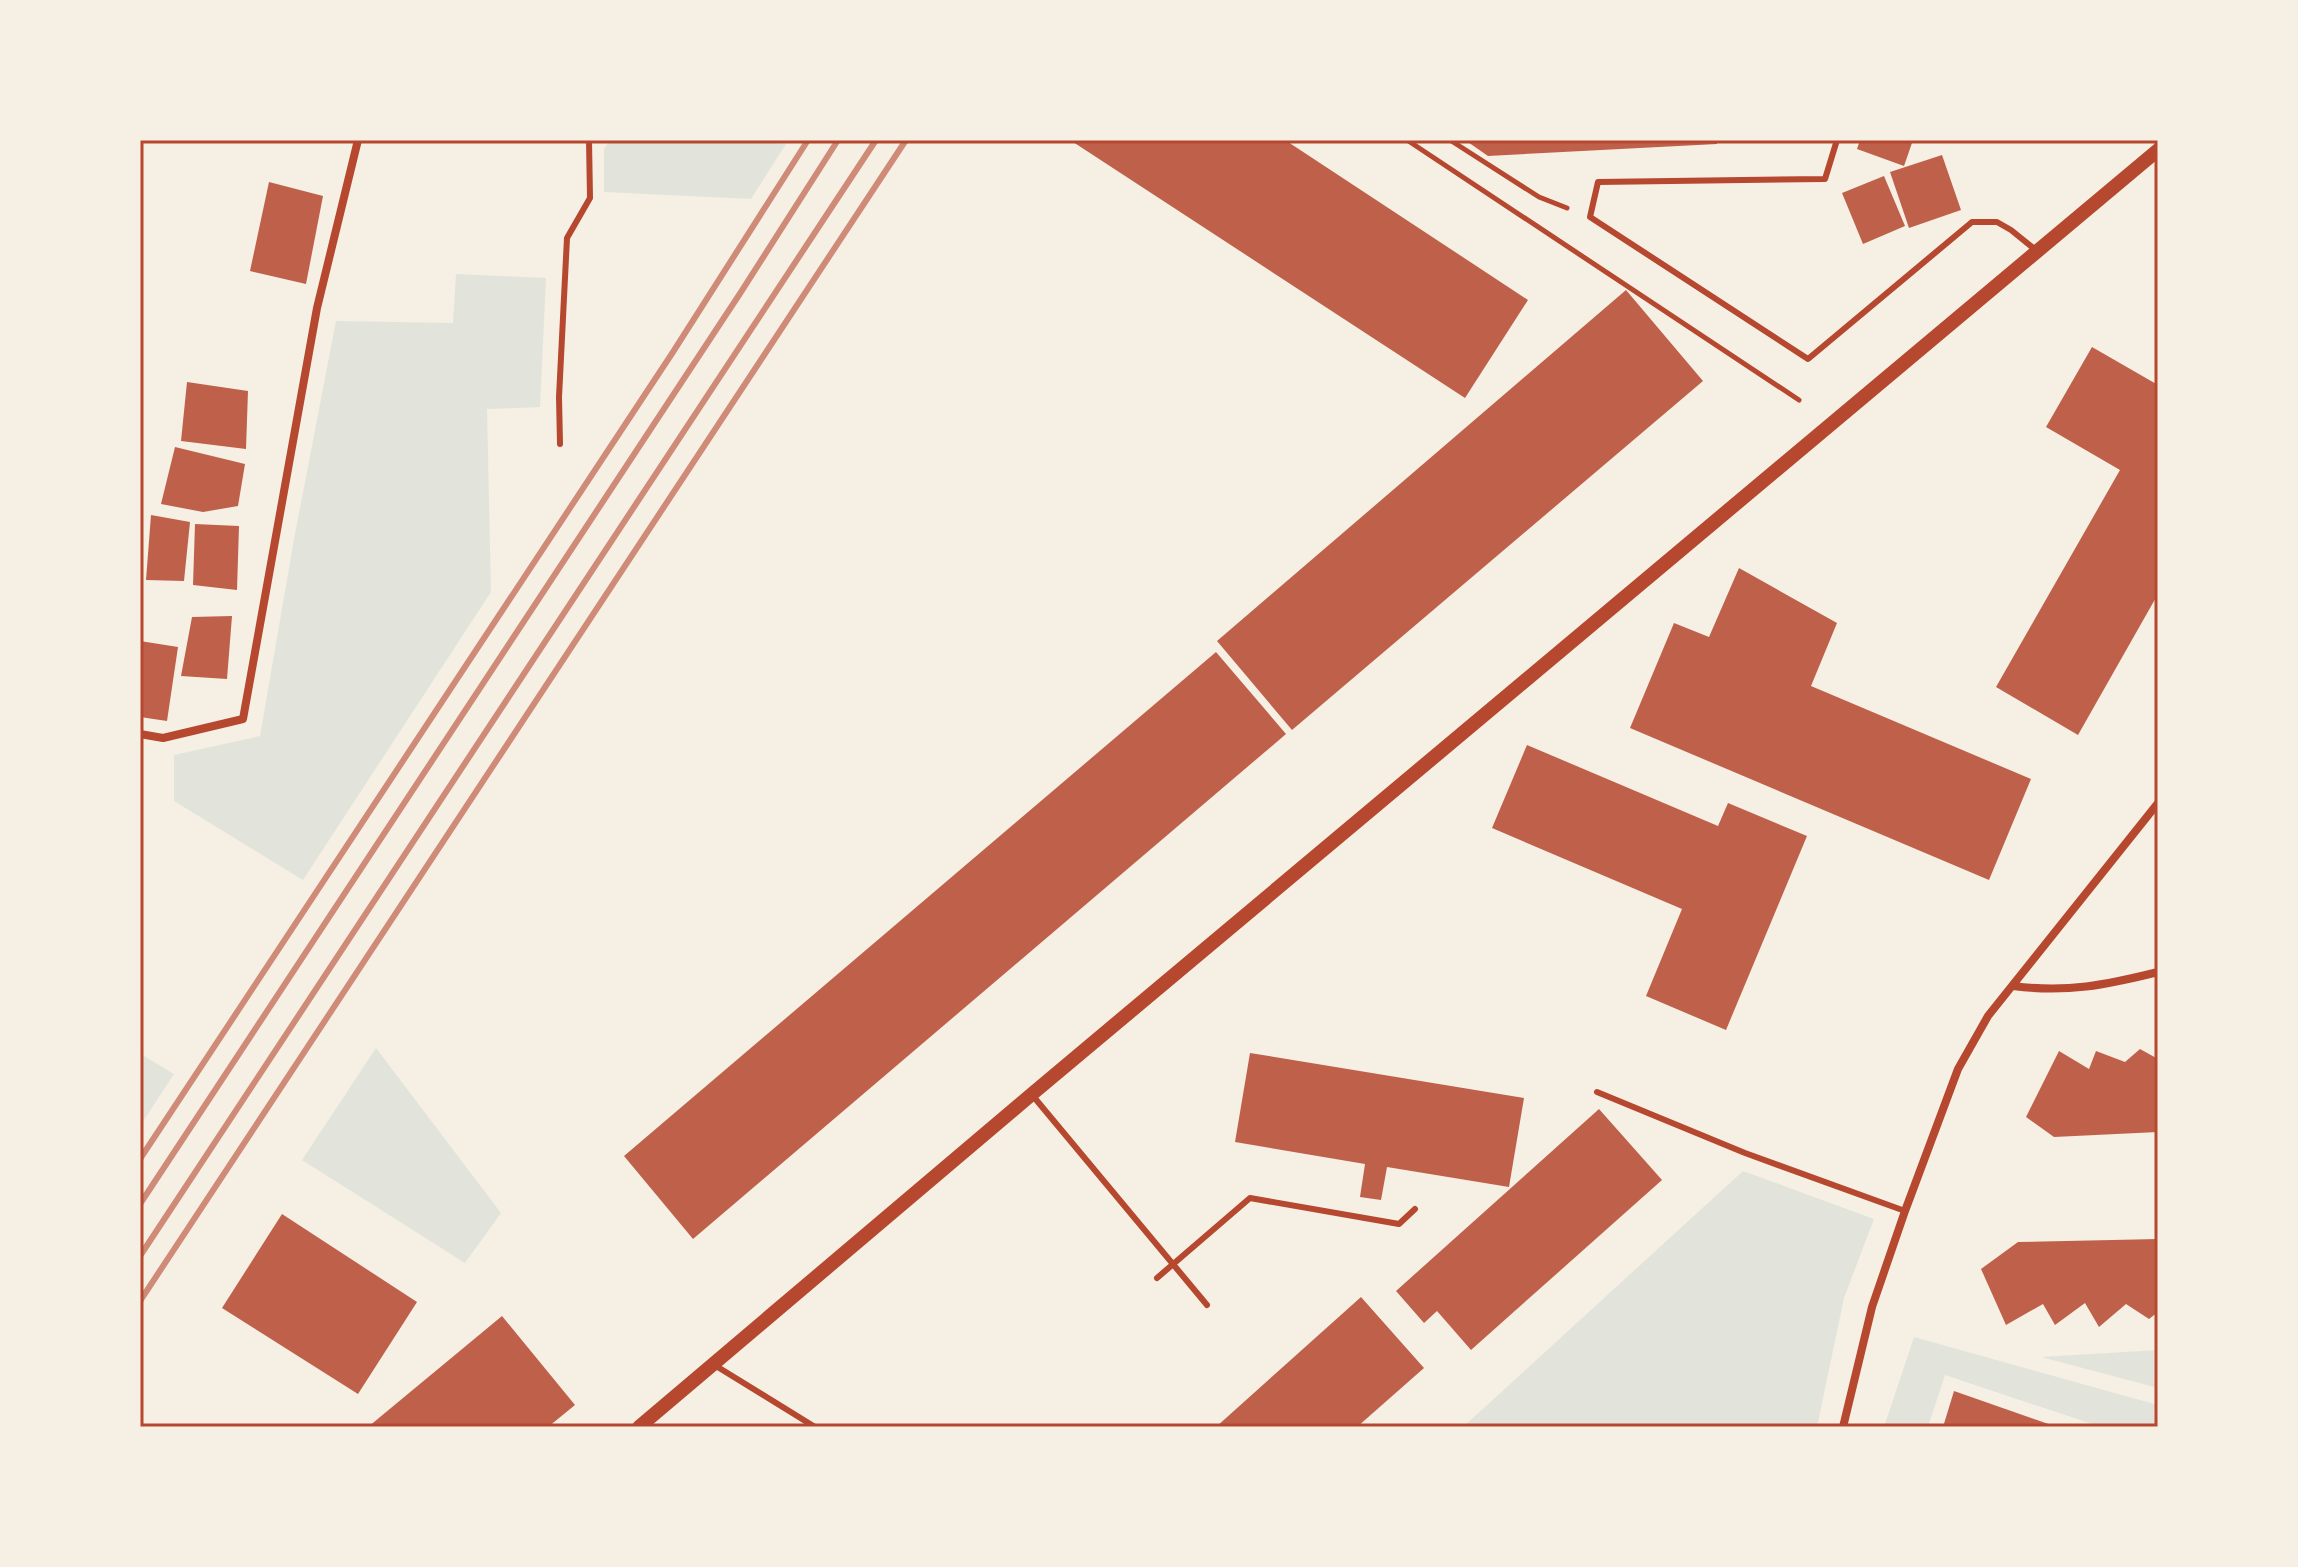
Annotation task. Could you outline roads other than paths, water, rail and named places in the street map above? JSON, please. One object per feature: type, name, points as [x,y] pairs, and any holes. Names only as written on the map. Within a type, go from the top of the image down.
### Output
[{"type":"street","points":[[140,734],[163,738],[243,719],[317,308],[358,140]]},
{"type":"street","points":[[639,1427],[2158,150]]},
{"type":"street","points":[[1843,1427],[1872,1307],[1958,1069],[1988,1016],[2158,803]]},
{"type":"street","points":[[2013,986],[2043,990],[2102,986],[2158,972]]},
{"type":"lane","points":[[560,444],[559,397],[567,238],[590,198],[589,140]]},
{"type":"lane","points":[[1837,140],[1825,179],[1598,182],[1590,217],[1808,359],[1972,222],[1997,222],[2037,251]]},
{"type":"lane","points":[[1597,1092],[1745,1153],[1905,1211]]},
{"type":"lane","points":[[1032,1094],[1207,1305]]},
{"type":"lane","points":[[1157,1278],[1250,1198],[1399,1224],[1415,1209]]},
{"type":"lane","points":[[713,1364],[815,1427]]},
{"type":"railway","points":[[140,1159],[673,352],[808,140]]},
{"type":"railway","points":[[140,1204],[838,140]]},
{"type":"railway","points":[[140,1256],[876,140]]},
{"type":"railway","points":[[140,1301],[906,140]]}]
